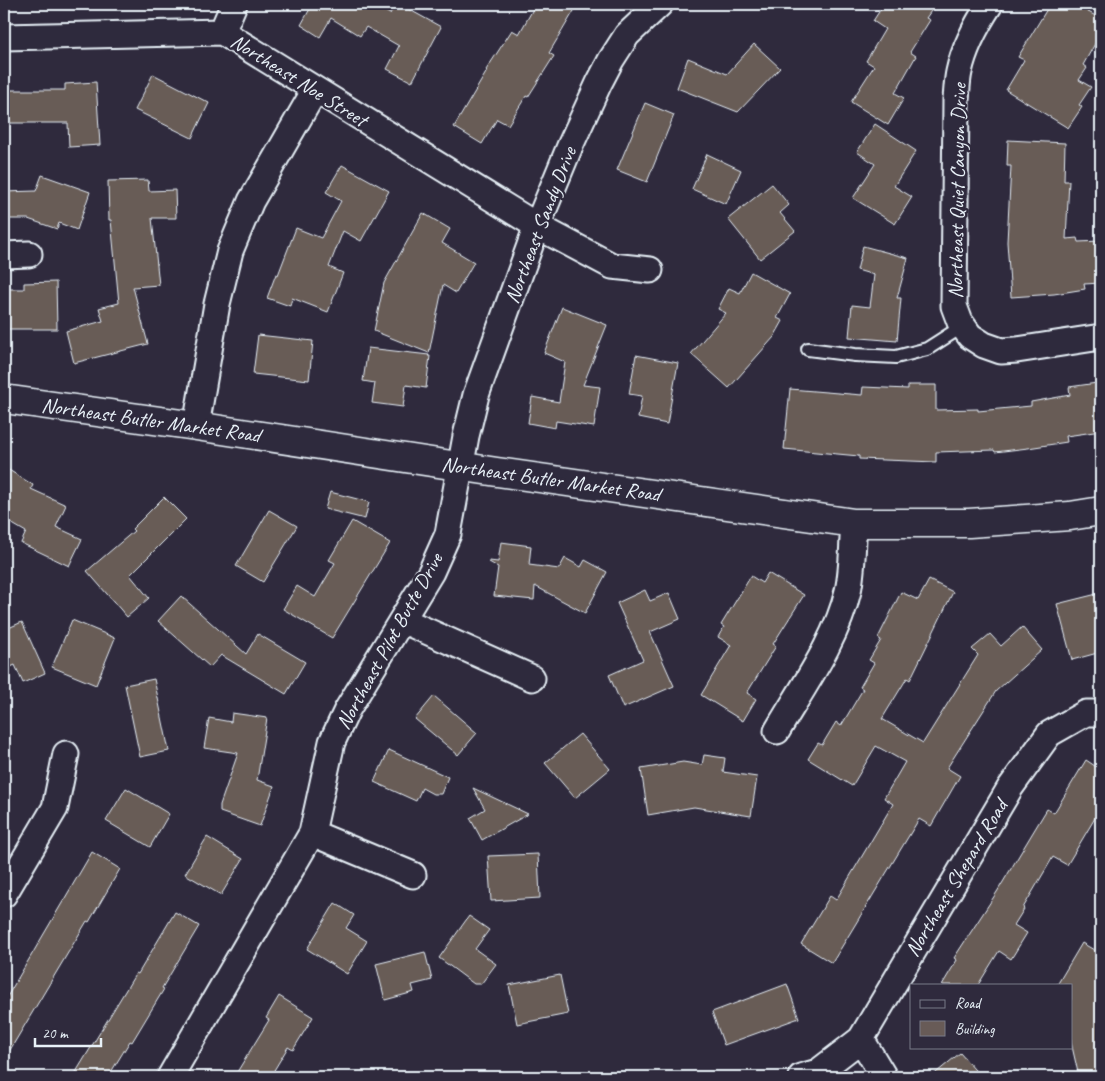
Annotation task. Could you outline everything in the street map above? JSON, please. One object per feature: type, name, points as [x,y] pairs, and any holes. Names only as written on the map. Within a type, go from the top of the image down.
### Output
[{"type":"main road","name":"Northeast Butler Market Road","points":[[4,400],[196,426],[854,523],[969,523],[1070,516],[1101,511]]},
{"type":"street","points":[[222,32],[234,4]]},
{"type":"street","name":"Northeast Sandy Drive","points":[[461,466],[476,395],[537,226],[570,146],[611,60],[627,35],[660,4]]},
{"type":"street","name":"Northeast Quiet Canyon Drive","points":[[990,4],[968,45],[959,71],[956,99],[954,306],[960,322],[970,336],[984,346],[1001,351],[1101,337]]},
{"type":"street","name":"Northeast Noe Street","points":[[4,37],[222,32],[537,226],[612,266],[650,270]]},
{"type":"street","points":[[196,426],[217,304],[230,251],[251,201],[315,90]]},
{"type":"street","points":[[4,255],[29,254]]},
{"type":"street","name":"Northeast Pilot Butte Drive","points":[[170,1077],[312,833],[332,742],[347,710],[431,572],[448,534],[461,466]]},
{"type":"street","points":[[777,731],[830,643],[840,617],[848,592],[851,572],[854,523]]},
{"type":"street","points":[[402,620],[532,678]]},
{"type":"street","name":"Northeast Shepard Road","points":[[801,1077],[818,1072],[861,1039],[1015,780],[1049,734],[1086,713],[1101,712]]},
{"type":"street","points":[[4,894],[55,808],[66,754]]},
{"type":"street","points":[[312,833],[413,875]]},
{"type":"street","points":[[861,1039],[884,1077]]},
{"type":"lane","points":[[808,349],[856,355],[896,357],[927,349],[963,326]]},
{"type":"building","points":[[306,4],[372,4],[390,14],[395,4],[399,4],[441,27],[412,82],[387,69],[399,46],[366,27],[360,36],[331,18],[320,37],[301,25],[311,7]]},
{"type":"building","points":[[536,4],[578,4],[549,53],[554,56],[528,97],[526,96],[508,125],[497,119],[482,144],[454,127],[486,70],[512,30],[519,34]]},
{"type":"building","points":[[884,4],[936,4],[926,18],[930,20],[910,52],[916,56],[895,93],[904,98],[888,125],[851,102],[874,66],[866,61],[885,29],[873,21]]},
{"type":"building","points":[[1050,4],[1074,4],[1101,19],[1101,33],[1083,65],[1087,68],[1079,80],[1091,87],[1079,105],[1082,107],[1068,128],[1006,90],[1024,60],[1018,57]]},
{"type":"building","points":[[754,44],[780,68],[738,112],[677,88],[688,58],[727,74]]},
{"type":"building","points":[[153,74],[209,103],[192,138],[135,110]]},
{"type":"building","points":[[96,82],[100,145],[69,147],[68,123],[4,123],[4,90],[65,90],[65,84]]},
{"type":"building","points":[[645,103],[674,115],[647,182],[617,170]]},
{"type":"building","points":[[875,124],[916,151],[894,186],[912,197],[895,224],[853,198],[875,164],[857,152]]},
{"type":"building","points":[[1008,140],[1065,143],[1064,181],[1069,181],[1066,239],[1077,238],[1078,242],[1101,241],[1101,283],[1084,284],[1085,289],[1054,294],[1011,297],[1007,242],[1011,166],[1007,166]]},
{"type":"building","points":[[707,154],[741,170],[726,204],[692,189]]},
{"type":"building","points":[[342,165],[389,191],[361,241],[343,231],[329,267],[343,273],[328,312],[292,298],[290,306],[267,298],[296,228],[321,238],[341,201],[326,192]]},
{"type":"building","points":[[42,175],[90,192],[77,230],[59,223],[57,229],[28,219],[4,219],[4,192],[36,191]]},
{"type":"building","points":[[148,180],[149,191],[175,190],[176,218],[152,218],[159,285],[133,287],[148,344],[74,363],[66,331],[103,321],[99,308],[119,303],[111,220],[109,220],[108,181]]},
{"type":"building","points":[[772,184],[789,205],[780,213],[795,231],[760,259],[728,219]]},
{"type":"building","points":[[423,213],[450,229],[442,243],[474,262],[456,293],[443,285],[429,353],[374,331],[384,283]]},
{"type":"building","points":[[863,246],[908,258],[897,298],[901,298],[897,341],[849,337],[852,305],[870,307],[874,275],[857,270]]},
{"type":"building","points":[[751,272],[790,294],[777,318],[783,321],[774,337],[729,388],[691,354],[726,313],[718,309],[729,288],[740,293]]},
{"type":"building","points":[[56,282],[57,329],[4,329],[4,289],[24,289],[24,283]]},
{"type":"building","points":[[562,307],[607,325],[583,385],[600,387],[594,427],[556,421],[555,428],[528,423],[532,397],[559,402],[565,362],[544,353]]},
{"type":"building","points":[[258,335],[313,341],[309,380],[253,374]]},
{"type":"building","points":[[368,348],[429,355],[426,388],[406,385],[403,407],[372,403],[375,383],[363,381]]},
{"type":"building","points":[[636,355],[678,363],[667,424],[638,418],[642,396],[629,394]]},
{"type":"building","points":[[1097,383],[1101,410],[1101,431],[1066,436],[1067,442],[995,452],[994,450],[936,452],[936,462],[859,459],[859,456],[784,449],[790,389],[862,395],[863,387],[908,389],[908,385],[936,385],[936,410],[978,409],[978,411],[1031,406],[1031,402],[1070,395],[1069,387]]},
{"type":"building","points":[[4,467],[33,485],[31,489],[66,505],[56,527],[82,539],[69,566],[21,543],[26,532],[4,519]]},
{"type":"building","points":[[330,492],[369,502],[365,519],[325,509]]},
{"type":"building","points":[[164,497],[186,519],[130,575],[149,598],[127,617],[87,571],[134,531],[132,529]]},
{"type":"building","points":[[269,510],[297,526],[263,582],[236,566]]},
{"type":"building","points":[[352,521],[390,543],[332,638],[283,609],[297,586],[315,597],[335,563],[329,560]]},
{"type":"building","points":[[501,542],[531,546],[529,565],[559,569],[565,558],[581,567],[585,560],[607,572],[585,613],[535,586],[534,600],[494,596],[498,567],[489,561],[498,562]]},
{"type":"building","points":[[768,573],[804,595],[773,644],[776,646],[747,693],[756,699],[743,721],[701,695],[731,645],[718,637],[724,627],[721,625],[751,576],[762,583]]},
{"type":"building","points":[[929,580],[953,592],[910,680],[907,678],[882,719],[923,743],[978,655],[972,649],[990,634],[1001,646],[1022,627],[1042,650],[996,691],[947,768],[960,776],[931,826],[919,819],[832,963],[801,944],[830,896],[836,900],[893,804],[884,798],[905,762],[876,746],[852,786],[808,759],[818,743],[822,745],[836,722],[841,726],[863,689],[860,687],[874,663],[869,660],[881,640],[878,638],[901,592],[918,600]]},
{"type":"building","points":[[645,590],[650,601],[669,593],[680,619],[650,632],[674,686],[623,708],[609,675],[643,660],[617,603]]},
{"type":"building","points":[[1101,593],[1101,652],[1072,660],[1057,604]]},
{"type":"building","points":[[181,596],[246,654],[258,634],[305,662],[286,694],[221,655],[210,667],[158,621]]},
{"type":"building","points":[[72,620],[115,638],[96,685],[52,667]]},
{"type":"building","points":[[22,622],[45,673],[23,683],[15,665],[4,670],[4,630]]},
{"type":"building","points":[[154,679],[169,751],[140,757],[125,685]]},
{"type":"building","points":[[434,696],[477,733],[458,755],[415,719]]},
{"type":"building","points":[[232,713],[267,718],[257,780],[274,786],[260,826],[220,812],[220,805],[238,753],[204,748],[209,718],[231,722]]},
{"type":"building","points":[[580,734],[610,769],[575,798],[545,763]]},
{"type":"building","points":[[389,750],[448,777],[441,794],[433,794],[422,788],[416,801],[374,782]]},
{"type":"building","points":[[704,755],[725,758],[723,772],[757,777],[751,816],[694,807],[648,815],[641,769],[683,762],[702,765]]},
{"type":"building","points":[[1086,760],[1101,770],[1101,808],[1067,865],[1053,857],[1014,925],[1027,933],[1011,959],[999,951],[979,984],[943,984],[957,960],[954,958],[997,892],[1047,809],[1054,813]]},
{"type":"building","points":[[126,788],[169,814],[150,847],[106,821]]},
{"type":"building","points":[[473,788],[528,814],[482,840],[470,818],[485,809]]},
{"type":"building","points":[[207,837],[243,859],[221,895],[185,874]]},
{"type":"building","points":[[92,852],[120,869],[4,1060],[4,1002]]},
{"type":"building","points":[[538,854],[540,898],[491,901],[488,856]]},
{"type":"building","points":[[335,903],[354,915],[346,928],[367,941],[347,974],[307,949]]},
{"type":"building","points":[[175,912],[199,926],[132,1042],[130,1041],[108,1077],[73,1077],[136,973],[138,974]]},
{"type":"building","points":[[469,916],[489,930],[475,949],[496,964],[481,984],[474,984],[439,958]]},
{"type":"building","points":[[1082,943],[1101,954],[1101,1077],[1079,1077],[1072,1046],[1072,984],[1058,984]]},
{"type":"building","points":[[425,952],[432,980],[412,985],[414,992],[385,1000],[376,964]]},
{"type":"building","points":[[560,975],[568,1014],[517,1024],[509,985]]},
{"type":"building","points":[[787,984],[799,1018],[724,1045],[712,1012]]},
{"type":"building","points":[[279,996],[313,1017],[293,1050],[288,1047],[270,1077],[234,1077],[269,1020],[266,1018]]},
{"type":"building","points":[[960,1053],[981,1077],[931,1077]]}]
